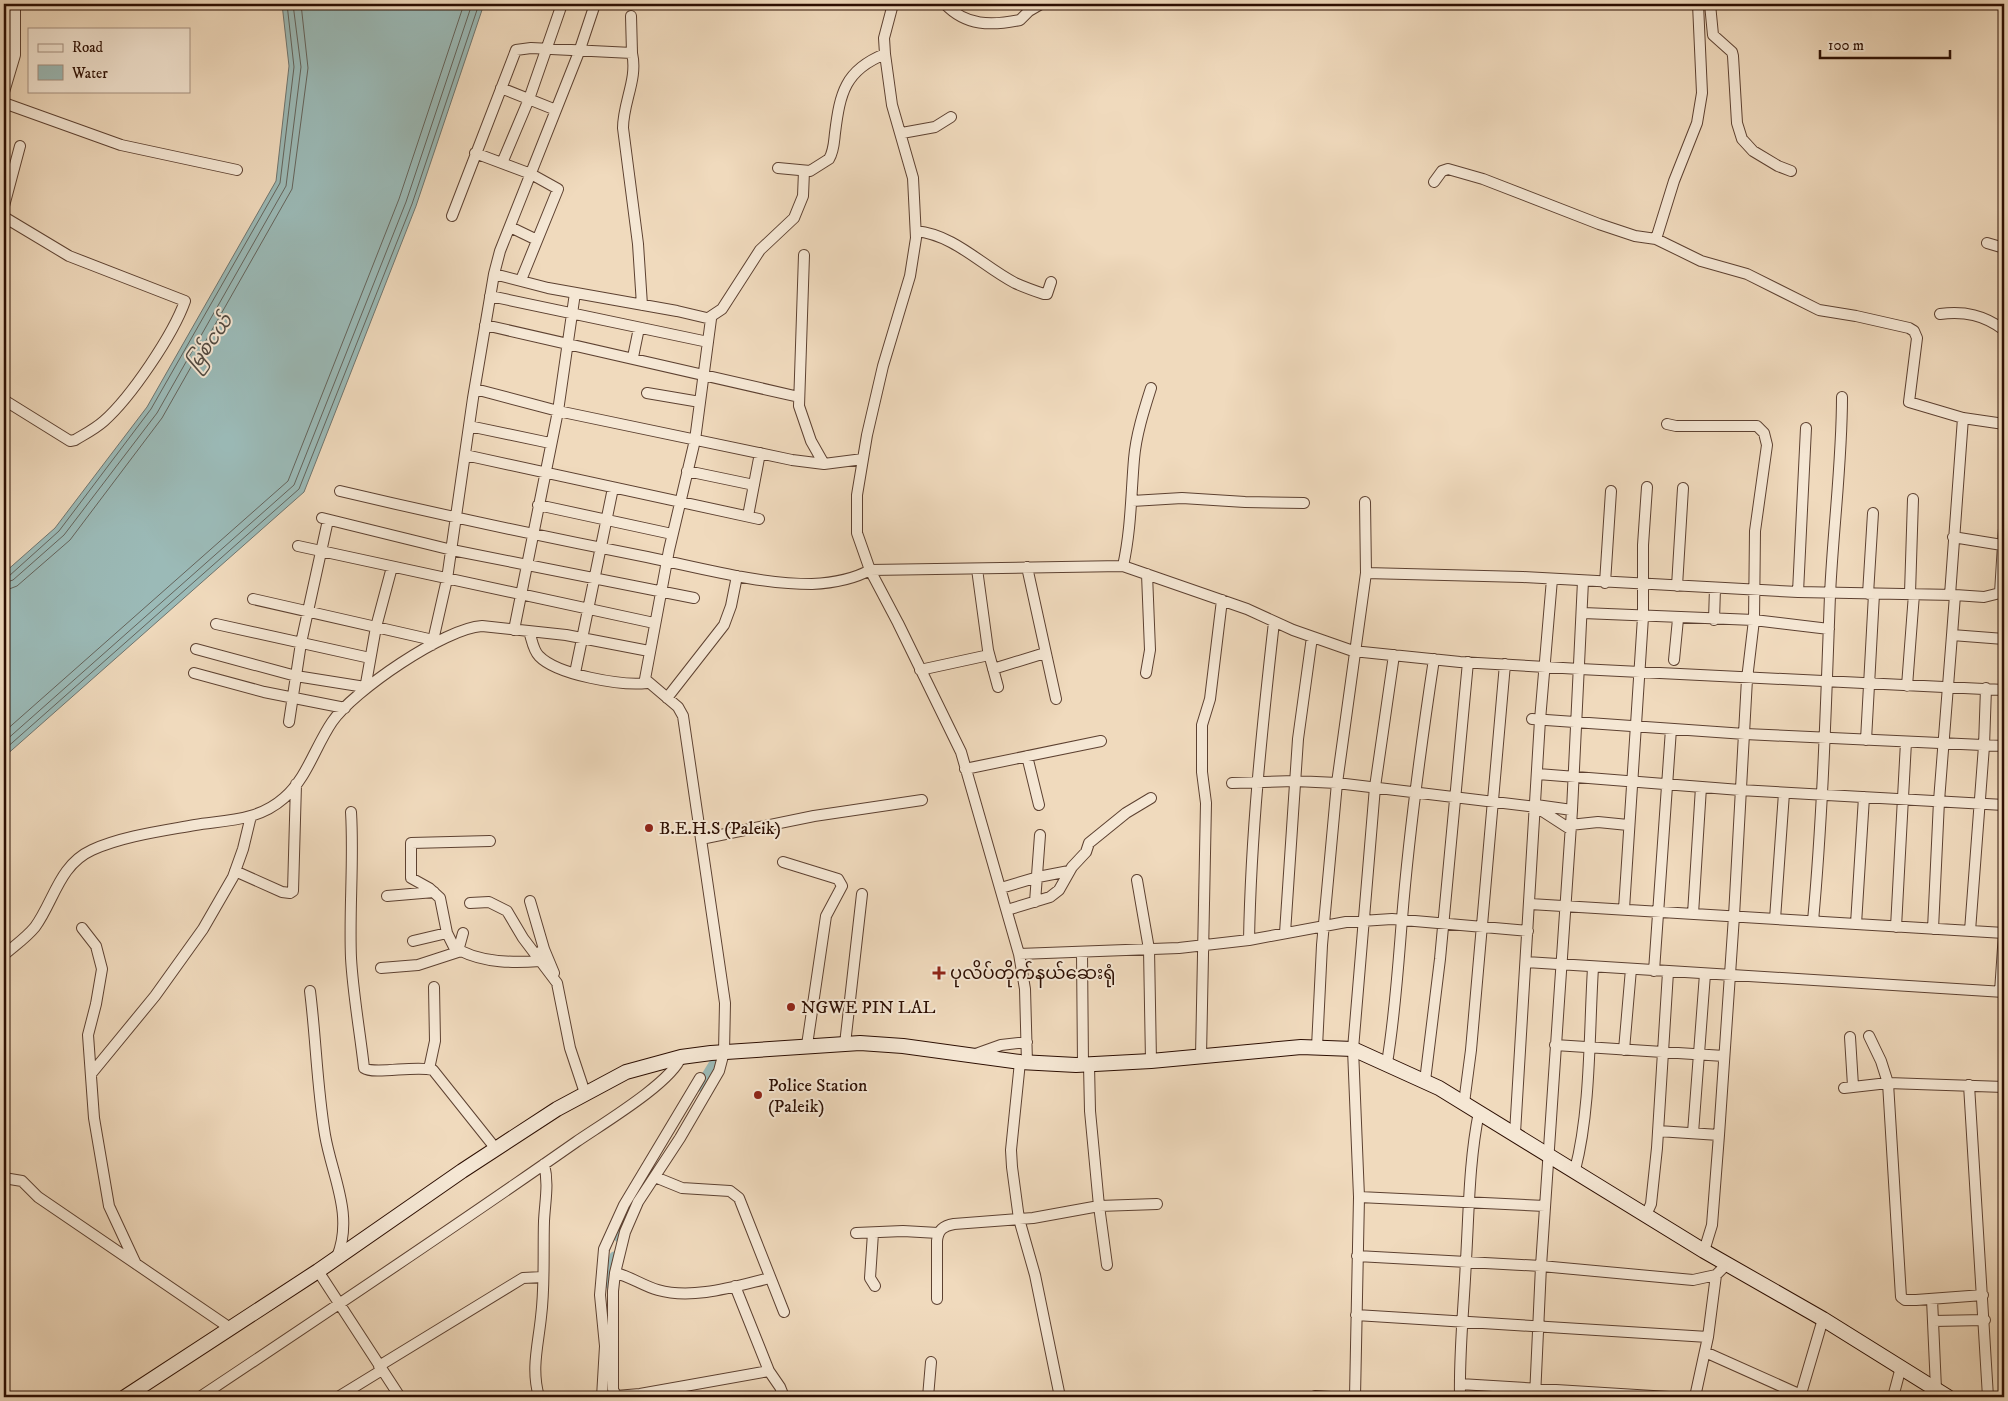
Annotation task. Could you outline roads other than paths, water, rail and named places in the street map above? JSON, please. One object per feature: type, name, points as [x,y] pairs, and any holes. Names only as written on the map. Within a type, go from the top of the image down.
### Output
[{"type":"street","points":[[4,92],[15,55],[15,4]]},
{"type":"street","points":[[502,164],[529,100],[562,4]]},
{"type":"street","points":[[432,642],[448,578],[469,426],[494,274],[510,227],[579,52],[595,4]]},
{"type":"street","points":[[893,4],[884,38],[885,54],[892,104],[902,133],[913,178],[916,231],[910,276],[883,366],[863,459],[857,495],[856,525],[862,552],[870,570],[955,740],[1019,954],[1025,989],[1027,1042],[1010,1150],[1019,1219],[1035,1275],[1060,1397]]},
{"type":"street","points":[[945,4],[964,19],[972,22],[1018,21],[1031,9],[1041,4]]},
{"type":"street","points":[[1656,239],[1674,181],[1697,123],[1702,93],[1698,4]]},
{"type":"street","points":[[1710,4],[1712,35],[1732,52],[1733,56],[1736,123],[1742,139],[1753,151],[1778,166],[1791,170]]},
{"type":"street","points":[[631,16],[634,68],[624,112],[623,128],[638,244],[642,305]]},
{"type":"street","points":[[452,216],[475,153],[518,48],[632,53]]},
{"type":"street","points":[[778,168],[814,170],[831,157],[839,101],[847,81],[872,59],[885,54]]},
{"type":"street","points":[[501,88],[556,110]]},
{"type":"street","points":[[4,103],[120,145],[237,170]]},
{"type":"street","points":[[902,133],[935,127],[951,117]]},
{"type":"street","points":[[4,206],[20,146]]},
{"type":"street","points":[[475,153],[531,174],[558,189],[521,280]]},
{"type":"street","points":[[1434,182],[1442,171],[1448,169],[1483,179],[1599,224],[1634,236],[1656,239],[1701,261],[1767,283],[1819,310],[1872,319],[1914,331],[1917,338],[1909,402],[1963,418],[2004,424]]},
{"type":"street","points":[[494,274],[575,293],[710,317],[722,309],[760,250],[794,218],[803,196],[804,170]]},
{"type":"street","points":[[4,217],[70,256],[185,300],[165,339],[132,388],[105,420],[75,440],[70,442],[4,400]]},
{"type":"street","points":[[510,227],[537,240]]},
{"type":"street","points":[[916,231],[930,232],[951,242],[1015,283],[1044,294],[1047,294],[1051,282]]},
{"type":"street","points":[[1987,243],[2004,248]]},
{"type":"street","points":[[804,256],[799,397],[803,418],[824,464]]},
{"type":"street","points":[[514,630],[550,443],[558,411],[575,293]]},
{"type":"street","points":[[490,296],[708,342]]},
{"type":"street","points":[[1940,314],[1979,315],[2004,330]]},
{"type":"street","points":[[609,1395],[605,1346],[607,1298],[625,1232],[638,1202],[720,1071],[724,1052],[725,1003],[683,716],[678,707],[647,683],[645,679],[660,592],[694,440],[710,317]]},
{"type":"street","points":[[485,325],[703,373],[799,397]]},
{"type":"street","points":[[633,357],[639,328]]},
{"type":"street","points":[[1123,566],[1132,501],[1134,456],[1144,411],[1152,388]]},
{"type":"street","points":[[475,389],[558,411],[760,454],[824,464],[863,459]]},
{"type":"street","points":[[648,392],[700,402]]},
{"type":"street","points":[[1813,921],[1825,738],[1830,592],[1841,452],[1842,397]]},
{"type":"street","points":[[1933,929],[1939,801],[1952,635],[1953,537],[1963,418]]},
{"type":"street","points":[[1667,424],[1676,426],[1757,426],[1764,433],[1767,445],[1755,532],[1754,620],[1747,679],[1734,916],[1728,975],[1712,1225],[1704,1251]]},
{"type":"street","points":[[469,426],[550,443]]},
{"type":"street","points":[[1798,592],[1806,428]]},
{"type":"street","points":[[748,516],[760,454]]},
{"type":"street","points":[[465,455],[759,519]]},
{"type":"street","points":[[687,471],[754,485]]},
{"type":"street","points":[[1624,909],[1630,782],[1642,617],[1647,487]]},
{"type":"street","points":[[575,673],[612,488]]},
{"type":"street","points":[[1677,586],[1683,488]]},
{"type":"street","points":[[340,491],[456,518],[737,576],[816,584],[856,578],[870,570],[1123,566],[1222,600],[1312,637],[1353,651],[1468,662],[1638,673],[2004,690]]},
{"type":"street","points":[[1605,583],[1611,491]]},
{"type":"street","points":[[1132,501],[1182,498],[1304,503]]},
{"type":"street","points":[[1907,686],[1912,594],[1912,499]]},
{"type":"street","points":[[1316,1046],[1336,783],[1353,651],[1366,573],[1365,502]]},
{"type":"street","points":[[538,505],[606,518],[672,534]]},
{"type":"street","points":[[1866,740],[1873,513]]},
{"type":"street","points":[[289,722],[301,643],[321,552],[325,519],[526,566],[694,598]]},
{"type":"street","points":[[1366,573],[1552,579],[1798,592],[1984,597],[2002,592],[2004,528]]},
{"type":"street","points":[[1953,537],[2002,545]]},
{"type":"street","points":[[298,546],[654,623]]},
{"type":"street","points":[[365,688],[376,627],[392,567]]},
{"type":"street","points":[[1027,568],[1056,699]]},
{"type":"street","points":[[977,569],[989,655],[998,687]]},
{"type":"street","points":[[1146,673],[1150,650],[1147,574]]},
{"type":"street","points":[[667,698],[724,625],[731,606],[737,576]]},
{"type":"street","points":[[1515,1134],[1538,774],[1536,719],[1545,666],[1552,579]]},
{"type":"street","points":[[1536,1393],[1541,1266],[1572,810],[1572,777],[1580,669],[1583,581]]},
{"type":"street","points":[[1714,620],[1716,588]]},
{"type":"street","points":[[253,599],[376,627],[432,642]]},
{"type":"street","points":[[1201,1056],[1206,803],[1202,772],[1201,736],[1215,667],[1222,600]]},
{"type":"street","points":[[1583,613],[1678,619],[1754,620],[1829,629]]},
{"type":"street","points":[[1674,660],[1678,619]]},
{"type":"street","points":[[1249,940],[1250,863],[1256,782],[1274,622]]},
{"type":"street","points":[[216,624],[370,658]]},
{"type":"street","points":[[4,955],[36,926],[56,885],[71,865],[90,851],[120,840],[251,816],[282,800],[307,770],[332,721],[365,688],[432,642],[473,626],[582,638],[649,651]]},
{"type":"street","points":[[530,631],[534,650],[539,656],[564,671],[624,683],[647,683]]},
{"type":"street","points":[[1952,635],[2004,639]]},
{"type":"street","points":[[1285,933],[1300,712],[1312,637]]},
{"type":"street","points":[[196,649],[296,676],[365,688]]},
{"type":"street","points":[[993,668],[1045,653]]},
{"type":"street","points":[[920,670],[989,655]]},
{"type":"street","points":[[1355,1397],[1359,1197],[1354,1049],[1375,787],[1394,655]]},
{"type":"street","points":[[1387,1063],[1399,973],[1402,919],[1434,659]]},
{"type":"street","points":[[1425,1081],[1443,923],[1468,662]]},
{"type":"street","points":[[1464,1103],[1482,927],[1505,664]]},
{"type":"street","points":[[194,673],[236,686],[345,708]]},
{"type":"street","points":[[1970,930],[1984,746],[1986,688]]},
{"type":"street","points":[[1536,719],[1745,734],[2004,746]]},
{"type":"street","points":[[1654,970],[1671,729]]},
{"type":"street","points":[[964,769],[1101,741]]},
{"type":"street","points":[[1896,927],[1906,742]]},
{"type":"street","points":[[1027,756],[1039,806]]},
{"type":"street","points":[[1538,774],[1784,793],[2004,805]]},
{"type":"street","points":[[1232,783],[1295,781],[1336,783],[1455,799],[1572,810]]},
{"type":"street","points":[[235,871],[282,892],[290,893],[292,891],[296,784]]},
{"type":"street","points":[[1694,914],[1701,787]]},
{"type":"street","points":[[1774,919],[1784,793]]},
{"type":"street","points":[[1856,924],[1864,797]]},
{"type":"street","points":[[1007,910],[1050,897],[1059,890],[1069,871],[1081,859],[1089,843],[1126,812],[1151,798]]},
{"type":"street","points":[[701,839],[814,816],[922,800]]},
{"type":"street","points":[[1536,806],[1570,827],[1598,822],[1628,825]]},
{"type":"street","points":[[350,812],[353,863],[350,918],[351,960],[364,1068],[368,1070],[432,1070],[496,1149]]},
{"type":"street","points":[[91,1074],[181,960],[203,929],[235,871],[251,816]]},
{"type":"street","points":[[1036,902],[1040,835]]},
{"type":"street","points":[[457,951],[447,933],[442,904],[428,890],[411,878],[412,842],[490,841]]},
{"type":"street","points":[[783,862],[838,879],[842,886],[826,916],[807,1045]]},
{"type":"street","points":[[1000,888],[1038,876],[1069,871]]},
{"type":"street","points":[[1137,880],[1149,949],[1151,1061]]},
{"type":"street","points":[[386,896],[428,890]]},
{"type":"street","points":[[846,1044],[862,894]]},
{"type":"street","points":[[530,901],[540,955]]},
{"type":"street","points":[[470,903],[489,902],[507,911],[540,955],[558,987],[570,1048],[585,1093]]},
{"type":"street","points":[[1526,962],[1593,968],[1654,970],[2002,992],[2004,933],[1530,904]]},
{"type":"street","points":[[1019,954],[1204,945],[1249,940],[1324,926],[1402,919],[1528,931]]},
{"type":"street","points":[[82,928],[96,946],[102,969],[88,1035],[93,1109],[108,1206],[136,1264]]},
{"type":"street","points":[[412,941],[447,933]]},
{"type":"street","points":[[457,951],[463,933]]},
{"type":"street","points":[[381,968],[418,965],[457,951],[488,959],[540,955]]},
{"type":"street","points":[[1082,952],[1086,1065],[1099,1206],[1107,1265]]},
{"type":"street","points":[[1575,1170],[1581,1149],[1593,968]]},
{"type":"street","points":[[1624,1050],[1630,969]]},
{"type":"street","points":[[1646,1215],[1651,1204],[1658,1131],[1668,972]]},
{"type":"street","points":[[1693,1133],[1705,974]]},
{"type":"street","points":[[429,1069],[435,1041],[434,987]]},
{"type":"street","points":[[310,991],[325,1134],[344,1219],[343,1242],[337,1258]]},
{"type":"street","points":[[1869,1036],[1881,1061],[1888,1083],[1901,1297],[1905,1300],[1983,1295]]},
{"type":"street","points":[[1850,1037],[1848,1087],[1888,1083],[2004,1087]]},
{"type":"street","points":[[972,1055],[1001,1045],[1027,1042]]},
{"type":"street","points":[[129,1396],[318,1271],[496,1149],[585,1093],[638,1068],[682,1057],[807,1045],[846,1044],[902,1046],[1024,1062],[1086,1065],[1316,1046],[1354,1049],[1425,1081],[1464,1103],[1548,1153],[1704,1251],[1823,1319],[1948,1397]]},
{"type":"street","points":[[1555,1045],[1724,1056]]},
{"type":"street","points":[[200,1397],[339,1305],[544,1164],[674,1070],[682,1057]]},
{"type":"street","points":[[609,1395],[604,1249],[624,1205],[700,1078]]},
{"type":"street","points":[[1969,1085],[1985,1320],[1988,1397]]},
{"type":"street","points":[[1460,1397],[1461,1322],[1470,1168],[1479,1112]]},
{"type":"street","points":[[1658,1131],[1719,1135]]},
{"type":"street","points":[[538,1397],[534,1360],[541,1320],[548,1181],[544,1164]]},
{"type":"street","points":[[655,1177],[682,1188],[721,1190],[734,1193],[740,1198],[784,1312]]},
{"type":"street","points":[[4,1179],[22,1181],[38,1198],[230,1328]]},
{"type":"street","points":[[1359,1197],[1545,1206]]},
{"type":"street","points":[[937,1299],[938,1233],[942,1228],[954,1224],[1019,1219],[1099,1206],[1157,1204]]},
{"type":"street","points":[[856,1233],[938,1233]]},
{"type":"street","points":[[873,1233],[870,1278],[875,1286]]},
{"type":"street","points":[[1357,1256],[1541,1266],[1693,1280],[1716,1275],[1727,1264]]},
{"type":"street","points":[[318,1271],[400,1397]]},
{"type":"street","points":[[615,1273],[634,1278],[659,1290],[694,1292],[735,1286],[770,1278]]},
{"type":"street","points":[[1695,1397],[1708,1337],[1716,1275]]},
{"type":"street","points":[[338,1397],[523,1278],[543,1277]]},
{"type":"street","points":[[735,1286],[769,1371],[780,1387],[784,1397]]},
{"type":"street","points":[[1932,1299],[1936,1389]]},
{"type":"street","points":[[1356,1315],[1708,1337]]},
{"type":"street","points":[[1704,1352],[1800,1396],[1823,1319]]},
{"type":"street","points":[[1933,1321],[1985,1320]]},
{"type":"street","points":[[928,1397],[930,1362]]},
{"type":"street","points":[[1893,1397],[1901,1367]]},
{"type":"street","points":[[609,1395],[679,1392],[769,1371]]},
{"type":"street","points":[[1460,1384],[1536,1393],[1669,1397]]},
{"type":"street","points":[[1315,1396],[1331,1397]]},
{"type":"water","name":"မြစ်ငယ်","points":[[282,4],[484,4],[416,206],[304,492],[4,757],[4,573],[55,528],[147,407],[276,181],[289,66]]},
{"type":"waterway","points":[[699,1087],[713,1064]]},
{"type":"waterway","points":[[619,1238],[622,1224],[648,1173]]},
{"type":"waterway","points":[[610,1285],[610,1273],[614,1256]]},
{"type":"place","name":"B.E.H.S (Paleik)","points":[[649,828]]},
{"type":"place","name":"ပုလိပ်တိုက်နယ်ဆေးရုံ","points":[[939,973]]},
{"type":"place","name":"NGWE PIN LAL","points":[[791,1007]]},
{"type":"place","name":"Police Station (Paleik)","points":[[758,1095]]}]
